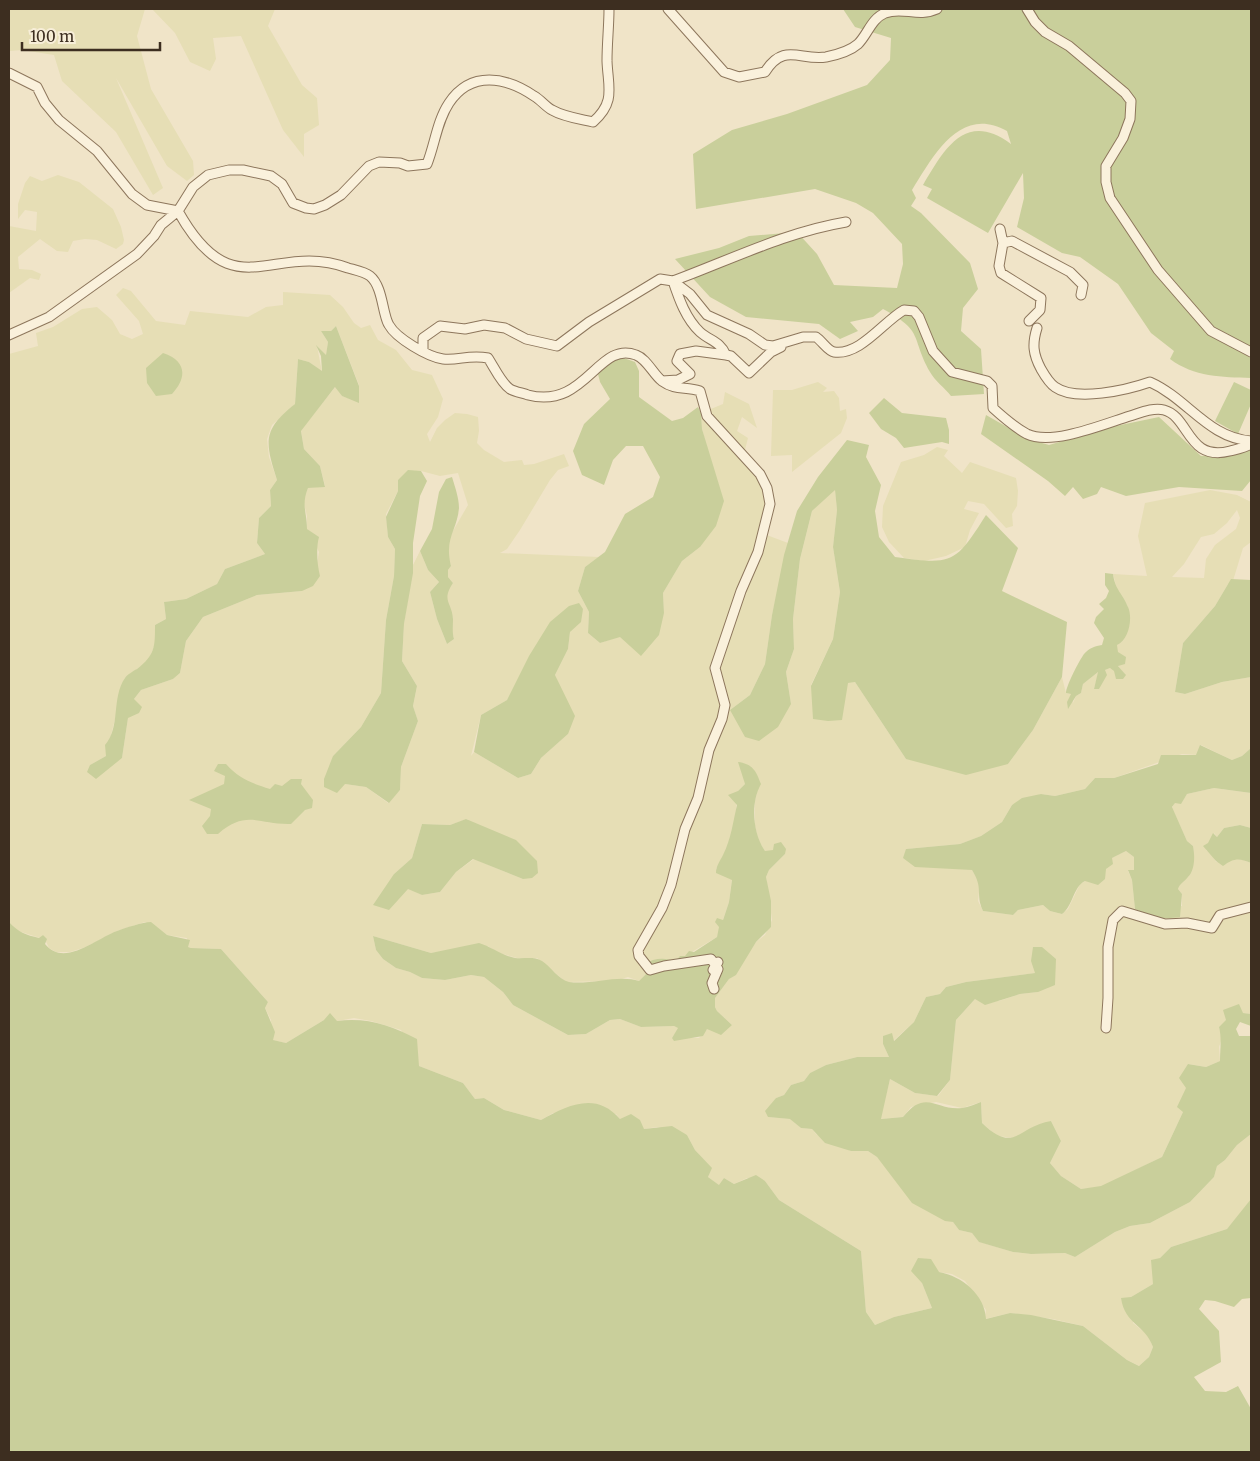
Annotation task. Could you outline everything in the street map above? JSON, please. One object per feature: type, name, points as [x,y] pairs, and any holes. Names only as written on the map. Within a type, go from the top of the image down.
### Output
[{"type":"street","points":[[9,335],[49,317],[137,254],[154,236],[161,225],[178,211],[193,187],[208,175],[229,170],[243,170],[271,176],[282,184],[293,203],[306,208],[325,205],[341,195],[369,166],[380,162],[400,163],[408,166],[427,164],[437,129],[450,102],[469,84],[486,78],[534,95],[553,111],[593,122],[602,114],[610,94],[607,62],[608,9]]},
{"type":"street","points":[[668,9],[724,72],[739,77],[766,72],[771,63],[781,55],[795,54],[825,57],[845,52],[858,44],[873,22],[885,13],[898,11],[928,13],[937,9]]},
{"type":"street","points":[[1027,9],[1035,22],[1045,32],[1069,46],[1126,92],[1131,101],[1130,119],[1123,138],[1106,166],[1106,182],[1110,198],[1158,270],[1212,332],[1251,352]]},
{"type":"street","points":[[9,73],[36,87],[45,103],[60,120],[97,151],[132,194],[147,205],[178,211]]},
{"type":"street","points":[[178,211],[189,232],[215,258],[231,267],[255,268],[286,263],[331,262],[370,276],[377,286],[388,325],[402,339],[434,357],[444,359],[471,355],[488,358],[509,388],[537,397],[557,397],[575,389],[599,365],[620,352],[635,354],[643,360],[662,382],[672,389],[691,388],[700,392],[707,416],[760,474],[767,488],[770,504],[758,552],[741,591],[715,668],[725,705],[722,719],[709,750],[698,798],[685,829],[671,885],[662,908],[638,950],[639,956],[650,970],[711,959],[714,963],[718,962],[713,970],[718,969],[712,983],[714,989]]},
{"type":"street","points":[[673,281],[762,246],[822,226],[846,222]]},
{"type":"street","points":[[1000,229],[1003,243],[999,266],[1001,273],[1040,298],[1040,310],[1028,321]]},
{"type":"street","points":[[1003,243],[1012,241],[1070,272],[1083,285],[1080,295]]},
{"type":"street","points":[[423,350],[423,338],[440,326],[465,329],[484,325],[505,328],[526,339],[557,346],[590,322],[660,279],[673,281],[690,294],[707,315],[749,334],[765,345],[773,346],[796,339],[816,337],[829,350],[843,351],[868,340],[896,314],[909,309],[914,311],[919,317],[933,351],[952,372],[987,381],[992,386],[994,408],[1009,423],[1028,435],[1046,437],[1068,435],[1149,410],[1165,410],[1176,419],[1198,446],[1212,454],[1244,448],[1251,442]]},
{"type":"street","points":[[673,281],[683,308],[692,323],[702,334],[710,337],[723,349],[726,355]]},
{"type":"street","points":[[1037,328],[1033,343],[1036,359],[1054,387],[1069,393],[1099,393],[1124,391],[1150,382],[1170,393],[1218,432],[1231,438],[1251,442]]},
{"type":"street","points":[[662,382],[678,380],[690,374],[677,361],[680,354],[696,351],[730,356],[749,373],[771,352],[796,339]]},
{"type":"street","points":[[1106,1028],[1108,948],[1113,920],[1122,911],[1165,924],[1188,922],[1212,928],[1220,915],[1251,907]]},
{"type":"shaded area","points":[[9,9],[145,9],[137,36],[151,89],[193,161],[194,175],[187,181],[167,166],[116,78],[163,188],[153,195],[116,132],[62,81],[54,55],[22,50],[9,51]]},
{"type":"shaded area","points":[[152,9],[275,9],[268,26],[302,85],[317,98],[319,125],[304,134],[304,157],[283,130],[241,36],[213,38],[216,59],[210,71],[190,62],[175,33]]},
{"type":"shaded area","points":[[58,175],[79,182],[113,209],[121,227],[123,244],[116,249],[97,240],[85,239],[73,241],[68,252],[57,251],[40,239],[18,257],[19,269],[32,270],[41,274],[39,280],[30,278],[9,293],[9,226],[36,231],[37,212],[25,210],[18,219],[18,204],[25,183],[30,176],[42,181]]},
{"type":"shaded area","points":[[123,288],[131,291],[156,321],[185,325],[190,311],[248,317],[266,307],[283,305],[283,292],[330,295],[343,307],[354,323],[361,328],[370,325],[378,340],[396,350],[412,370],[432,375],[443,399],[438,417],[427,434],[430,442],[437,428],[445,420],[455,413],[467,414],[478,417],[479,431],[477,443],[484,450],[504,462],[522,460],[524,465],[534,464],[564,454],[569,466],[558,470],[550,480],[507,549],[500,553],[599,557],[585,567],[578,591],[589,612],[588,633],[600,643],[620,636],[641,655],[664,613],[663,593],[682,561],[700,547],[707,448],[702,429],[701,413],[723,404],[725,392],[749,404],[757,428],[742,417],[737,431],[748,438],[743,458],[766,487],[771,503],[761,533],[788,543],[772,615],[765,664],[750,695],[730,710],[791,704],[786,672],[794,649],[793,619],[800,559],[812,511],[835,489],[837,510],[833,547],[840,592],[833,639],[811,685],[855,682],[906,759],[1008,764],[1033,730],[1062,677],[1066,693],[1071,694],[1073,703],[1076,696],[1081,693],[1083,684],[1099,671],[1094,689],[1099,689],[1105,670],[1110,668],[1125,674],[1118,666],[1117,645],[1128,620],[1128,607],[1117,590],[1113,574],[1147,576],[1138,536],[1145,503],[1210,490],[1237,495],[1251,502],[1251,542],[1243,548],[1232,584],[1228,584],[1215,606],[1183,643],[1175,692],[1185,694],[1222,682],[1251,677],[1251,748],[1242,756],[1232,760],[1201,745],[1197,755],[1182,754],[1114,778],[1095,778],[1085,789],[1055,796],[1041,794],[1012,805],[1002,822],[981,836],[960,844],[906,849],[972,870],[980,883],[978,901],[983,911],[1013,915],[1018,910],[1043,905],[1050,911],[1062,914],[1068,909],[1080,884],[1106,869],[1112,858],[1126,851],[1134,857],[1135,871],[1128,871],[1132,880],[1135,909],[1182,906],[1182,894],[1178,889],[1179,885],[1189,876],[1194,855],[1193,846],[1187,841],[1172,808],[1175,802],[1181,803],[1187,794],[1214,788],[1251,793],[1251,828],[1240,825],[1224,828],[1217,837],[1214,833],[1206,850],[1212,854],[1216,862],[1238,858],[1251,863],[1251,1014],[1243,1013],[1226,1021],[1219,1027],[1222,1038],[1219,1047],[1220,1061],[1206,1067],[1189,1064],[1183,1112],[1162,1157],[1101,1187],[1081,1189],[1061,1176],[1050,1163],[1061,1141],[1051,1121],[1015,1138],[997,1136],[982,1123],[981,1102],[962,1108],[936,1102],[911,1107],[903,1117],[880,1119],[890,1079],[915,1093],[938,1096],[950,1080],[956,1020],[975,999],[999,1001],[1020,994],[1038,992],[1036,973],[966,982],[946,987],[940,994],[926,997],[914,1022],[893,1041],[883,1044],[889,1057],[857,1057],[826,1065],[810,1073],[804,1081],[791,1085],[784,1095],[776,1098],[768,1117],[791,1119],[801,1128],[812,1129],[816,1134],[851,1151],[868,1151],[877,1157],[927,1211],[953,1222],[959,1230],[972,1233],[980,1242],[1013,1252],[1031,1254],[1065,1253],[1075,1257],[1115,1232],[1130,1226],[1150,1223],[1190,1202],[1214,1177],[1217,1166],[1225,1160],[1237,1145],[1251,1134],[1251,1199],[1240,1215],[1227,1229],[1171,1247],[1160,1258],[1153,1284],[1131,1297],[1133,1323],[1149,1336],[1153,1347],[1149,1357],[1139,1366],[1127,1360],[1083,1326],[1053,1319],[1010,1313],[985,1319],[986,1310],[965,1281],[952,1274],[939,1272],[922,1283],[932,1308],[894,1317],[875,1325],[866,1312],[861,1251],[779,1200],[765,1181],[747,1178],[734,1184],[724,1178],[720,1186],[708,1177],[711,1168],[695,1150],[687,1135],[657,1127],[644,1129],[620,1119],[616,1114],[553,1113],[541,1120],[504,1110],[484,1098],[475,1099],[463,1083],[419,1066],[401,1030],[371,1021],[354,1018],[337,1021],[324,1020],[286,1043],[272,1040],[271,1020],[265,1008],[268,1002],[221,949],[188,947],[187,938],[167,935],[145,922],[117,931],[86,947],[70,952],[56,952],[49,948],[43,935],[40,938],[15,930],[9,922],[9,354],[38,346],[36,333],[53,327],[82,309],[97,307],[112,320],[120,334],[132,339],[143,334],[139,321],[116,295]],"holes":[[[336,326],[359,385],[359,402],[342,396],[336,386],[301,430],[304,449],[320,466],[325,486],[308,488],[303,500],[307,516],[307,529],[319,552],[317,564],[302,591],[257,595],[203,617],[186,641],[180,673],[173,679],[141,690],[134,699],[128,718],[122,758],[113,764],[90,765],[106,756],[125,678],[149,660],[155,644],[155,625],[166,619],[164,602],[186,599],[217,584],[225,569],[265,554],[257,543],[259,518],[271,506],[270,490],[277,480],[269,457],[267,439],[272,425],[295,404],[298,359],[309,362],[322,372],[317,346],[326,356],[328,342],[321,331],[331,331]],[[421,471],[440,476],[458,473],[468,505],[450,536],[448,555],[451,566],[448,570],[448,577],[453,583],[447,591],[447,603],[453,618],[451,627],[454,639],[447,644],[437,619],[430,592],[439,582],[428,570],[420,551],[413,565],[404,624],[402,661],[417,686],[413,706],[418,721],[401,767],[400,790],[388,803],[366,787],[345,784],[333,756],[361,727],[381,693],[386,620],[394,576],[395,549],[388,537],[386,514],[398,491],[398,480]],[[1237,510],[1240,518],[1236,529],[1215,545],[1206,559],[1204,578],[1172,577],[1184,564],[1201,537],[1214,534],[1227,523]],[[583,609],[570,632],[568,649],[555,675],[563,695],[568,734],[541,758],[531,774],[518,778],[474,752],[471,756],[481,715],[507,700]],[[741,770],[758,789],[755,801],[755,826],[759,842],[765,851],[785,854],[769,870],[766,877],[772,920],[765,935],[756,942],[715,998],[717,1011],[732,1025],[707,1029],[699,1038],[672,1038],[679,1028],[674,1026],[641,1027],[620,1019],[610,1020],[586,1034],[568,1035],[513,1005],[503,992],[484,977],[471,975],[445,980],[422,978],[396,968],[383,959],[376,950],[373,936],[431,953],[488,946],[496,952],[517,958],[537,958],[566,982],[614,981],[628,977],[639,981],[650,970],[675,962],[717,937],[729,902],[732,879],[716,869],[726,850],[734,828],[738,791],[745,784]],[[467,819],[523,879],[474,859],[456,872],[440,892],[422,895],[408,888],[394,874],[412,858],[422,824],[450,825]]]},
{"type":"shaded area","points":[[818,382],[827,388],[823,392],[834,391],[839,398],[840,411],[846,409],[847,418],[841,433],[792,472],[792,455],[771,456],[773,390],[792,390]]},
{"type":"shaded area","points":[[937,447],[948,450],[944,456],[962,473],[970,462],[1016,478],[1018,491],[1017,506],[1012,514],[1013,526],[1006,528],[984,504],[968,501],[964,509],[979,513],[970,530],[965,547],[946,556],[924,561],[904,558],[889,542],[882,527],[883,506],[901,462],[924,455]]},
{"type":"green space","points":[[843,9],[1251,9],[1251,378],[1209,375],[1179,365],[1170,359],[1174,351],[1151,333],[1118,284],[1080,257],[1062,253],[1017,227],[1024,198],[1023,173],[988,233],[927,198],[932,189],[923,185],[939,159],[958,139],[968,133],[981,131],[995,135],[1011,144],[1007,131],[990,125],[975,124],[962,129],[939,149],[912,190],[916,198],[911,206],[921,213],[970,263],[978,289],[963,308],[961,331],[981,349],[984,394],[951,396],[930,372],[911,330],[905,323],[883,309],[873,317],[850,322],[858,331],[840,339],[819,324],[746,317],[710,297],[675,259],[719,248],[749,236],[797,232],[817,254],[834,285],[897,288],[903,264],[902,244],[873,213],[856,203],[815,189],[696,209],[693,154],[732,130],[787,114],[867,85],[890,60],[891,38],[855,27]]},
{"type":"green space","points":[[336,326],[359,386],[359,403],[342,396],[335,387],[301,431],[304,449],[320,466],[325,487],[308,488],[305,504],[307,529],[319,537],[317,556],[320,576],[313,586],[302,591],[257,595],[203,617],[186,641],[180,673],[173,679],[141,690],[134,699],[142,707],[139,713],[128,718],[122,758],[96,779],[87,772],[90,765],[106,756],[105,745],[113,730],[118,694],[121,686],[126,677],[151,655],[155,639],[155,625],[166,619],[164,602],[186,599],[217,584],[225,569],[265,554],[257,543],[259,518],[271,506],[270,490],[277,480],[270,456],[269,438],[277,422],[295,404],[298,359],[309,362],[322,371],[321,356],[316,345],[326,355],[328,342],[321,331],[331,331]]},
{"type":"green space","points":[[163,353],[177,361],[182,370],[182,376],[172,394],[156,396],[147,383],[146,368]]},
{"type":"green space","points":[[618,356],[635,362],[639,371],[639,397],[672,421],[683,418],[698,407],[701,413],[702,429],[724,501],[716,526],[700,547],[682,561],[663,593],[664,613],[659,635],[641,656],[620,637],[600,643],[588,633],[589,612],[578,591],[585,567],[605,552],[625,514],[653,497],[660,477],[643,446],[626,446],[613,460],[604,485],[582,475],[573,451],[584,424],[610,399],[600,382],[598,374],[608,360]]},
{"type":"green space","points":[[1234,382],[1251,390],[1251,404],[1238,434],[1215,421]]},
{"type":"green space","points":[[884,398],[902,413],[946,418],[949,430],[949,444],[942,442],[904,448],[896,438],[881,429],[869,413]]},
{"type":"green space","points":[[986,415],[1028,439],[1049,445],[1111,427],[1159,417],[1201,456],[1237,454],[1251,448],[1251,480],[1242,491],[1179,487],[1126,496],[1101,487],[1097,494],[1083,499],[1073,487],[1065,496],[1048,481],[981,434]]},
{"type":"green space","points":[[847,440],[869,445],[866,457],[881,485],[875,511],[879,537],[895,557],[929,561],[951,557],[959,552],[967,543],[986,515],[1018,548],[1002,591],[1067,622],[1062,677],[1033,730],[1008,764],[966,775],[906,759],[855,682],[848,683],[842,720],[813,719],[811,686],[833,639],[840,592],[833,547],[837,510],[835,490],[812,511],[800,559],[793,619],[794,649],[786,672],[791,704],[778,727],[759,741],[745,737],[730,710],[750,695],[765,664],[772,615],[784,555],[797,511],[818,477]]},
{"type":"green space","points":[[408,470],[421,471],[427,481],[420,496],[413,543],[413,573],[404,624],[402,661],[417,686],[413,706],[418,721],[401,767],[400,790],[389,803],[366,787],[345,784],[337,793],[324,787],[324,779],[333,756],[361,727],[381,693],[386,620],[394,576],[395,549],[388,537],[386,517],[398,491],[398,480]]},
{"type":"green space","points":[[452,477],[458,496],[459,508],[450,541],[449,556],[451,566],[448,570],[448,577],[453,583],[447,598],[452,613],[454,639],[447,644],[437,619],[430,592],[439,582],[428,570],[420,551],[432,529],[439,492],[446,479]]},
{"type":"green space","points":[[1105,573],[1113,574],[1115,584],[1129,612],[1130,623],[1127,634],[1117,645],[1118,652],[1126,657],[1125,664],[1118,666],[1126,675],[1123,679],[1116,679],[1114,671],[1110,668],[1105,670],[1107,675],[1099,689],[1094,689],[1098,672],[1083,684],[1081,693],[1076,696],[1068,709],[1067,702],[1071,694],[1066,693],[1070,679],[1086,652],[1102,645],[1104,638],[1094,623],[1096,617],[1104,609],[1099,604],[1106,598],[1109,591],[1105,585]]},
{"type":"green space","points":[[1231,579],[1251,580],[1251,677],[1222,682],[1185,694],[1175,692],[1183,643],[1215,606]]},
{"type":"green space","points":[[579,603],[583,609],[581,622],[570,632],[568,649],[555,675],[575,716],[568,734],[541,758],[531,774],[518,778],[474,752],[481,715],[507,700],[529,656],[550,622],[569,606]]},
{"type":"green space","points":[[1200,745],[1232,760],[1242,756],[1251,748],[1251,793],[1214,788],[1187,794],[1181,804],[1175,803],[1172,807],[1187,841],[1193,846],[1194,854],[1192,871],[1178,889],[1182,894],[1180,917],[1157,917],[1135,909],[1132,880],[1128,870],[1134,870],[1134,857],[1126,851],[1112,858],[1113,864],[1106,869],[1105,879],[1098,885],[1085,881],[1081,884],[1066,911],[1062,914],[1050,911],[1043,905],[1018,910],[1013,915],[983,911],[978,882],[972,870],[915,867],[903,858],[906,849],[960,844],[981,836],[1002,822],[1012,805],[1022,798],[1041,794],[1055,796],[1085,789],[1095,778],[1114,778],[1158,764],[1161,755],[1196,755]]},
{"type":"green space","points":[[738,762],[751,766],[761,784],[755,800],[754,818],[761,844],[765,851],[773,850],[774,844],[781,842],[786,849],[785,854],[769,870],[766,877],[771,901],[771,927],[756,942],[736,975],[729,979],[715,998],[717,1011],[732,1025],[721,1035],[707,1029],[703,1036],[674,1041],[672,1038],[678,1028],[674,1026],[641,1027],[620,1019],[610,1020],[586,1034],[568,1035],[513,1005],[503,992],[484,977],[471,975],[445,980],[422,978],[396,968],[383,959],[376,950],[373,936],[431,953],[479,943],[510,957],[539,959],[562,979],[569,982],[578,983],[614,979],[639,981],[650,970],[645,964],[648,962],[664,959],[675,962],[680,956],[685,956],[689,951],[694,952],[717,937],[719,927],[715,922],[717,918],[723,920],[729,902],[732,880],[716,873],[717,866],[728,843],[737,805],[728,795],[738,791],[745,784]]},
{"type":"green space","points":[[218,764],[226,764],[241,777],[270,789],[275,784],[282,786],[291,779],[302,779],[301,784],[313,800],[312,808],[305,810],[291,824],[245,820],[228,826],[218,834],[207,834],[202,826],[210,816],[211,809],[189,800],[224,784],[225,776],[214,771]]},
{"type":"green space","points":[[466,819],[516,840],[537,861],[538,873],[532,878],[523,879],[473,859],[456,872],[440,892],[422,895],[408,889],[389,910],[373,905],[394,874],[412,858],[422,824],[450,825]]},
{"type":"green space","points":[[1240,825],[1251,828],[1251,863],[1237,860],[1230,861],[1223,866],[1203,846],[1208,843],[1213,833],[1217,837],[1224,828]]},
{"type":"green space","points":[[9,922],[19,931],[26,934],[39,938],[43,935],[47,939],[45,944],[53,951],[61,953],[81,949],[120,930],[151,922],[167,935],[190,940],[188,947],[221,949],[268,1002],[265,1008],[275,1032],[273,1040],[286,1043],[324,1020],[330,1013],[337,1021],[358,1020],[378,1023],[417,1039],[419,1066],[463,1083],[475,1099],[484,1098],[504,1110],[541,1120],[572,1106],[592,1103],[611,1110],[620,1119],[631,1114],[640,1120],[644,1129],[672,1126],[687,1135],[695,1150],[712,1168],[708,1177],[719,1185],[724,1178],[734,1184],[756,1175],[765,1181],[779,1200],[861,1251],[866,1312],[875,1325],[894,1317],[932,1308],[922,1283],[911,1271],[918,1258],[931,1259],[939,1272],[964,1282],[971,1288],[985,1310],[986,1319],[1010,1313],[1031,1315],[1083,1326],[1127,1360],[1139,1366],[1149,1357],[1153,1347],[1145,1333],[1127,1314],[1121,1298],[1131,1297],[1153,1284],[1151,1260],[1160,1258],[1171,1247],[1227,1229],[1251,1199],[1251,1298],[1242,1299],[1234,1307],[1205,1300],[1199,1309],[1219,1331],[1221,1362],[1194,1377],[1205,1391],[1226,1392],[1238,1386],[1251,1409],[1251,1452],[9,1452]]},
{"type":"green space","points":[[1033,947],[1042,947],[1056,959],[1055,985],[1038,992],[1020,994],[985,1005],[975,999],[956,1020],[950,1080],[937,1096],[915,1093],[890,1079],[881,1119],[903,1117],[911,1108],[925,1102],[945,1107],[965,1108],[981,1102],[982,1123],[1002,1137],[1010,1138],[1051,1121],[1061,1141],[1050,1163],[1061,1176],[1081,1189],[1101,1186],[1162,1157],[1183,1112],[1177,1107],[1186,1088],[1179,1078],[1188,1064],[1206,1067],[1220,1061],[1221,1040],[1219,1027],[1226,1020],[1223,1010],[1239,1004],[1243,1013],[1251,1014],[1251,1026],[1240,1022],[1236,1029],[1239,1036],[1251,1036],[1251,1134],[1237,1145],[1225,1160],[1217,1166],[1214,1177],[1190,1202],[1150,1223],[1130,1226],[1115,1232],[1075,1257],[1065,1253],[1031,1254],[1013,1252],[979,1242],[972,1233],[959,1230],[953,1222],[945,1221],[912,1203],[877,1157],[868,1151],[851,1151],[825,1143],[812,1129],[801,1128],[790,1119],[768,1117],[765,1111],[776,1098],[784,1095],[791,1085],[804,1081],[810,1073],[826,1065],[857,1057],[889,1057],[883,1044],[883,1036],[892,1033],[894,1041],[914,1022],[926,997],[940,994],[946,987],[966,982],[1035,973],[1031,961]]}]
